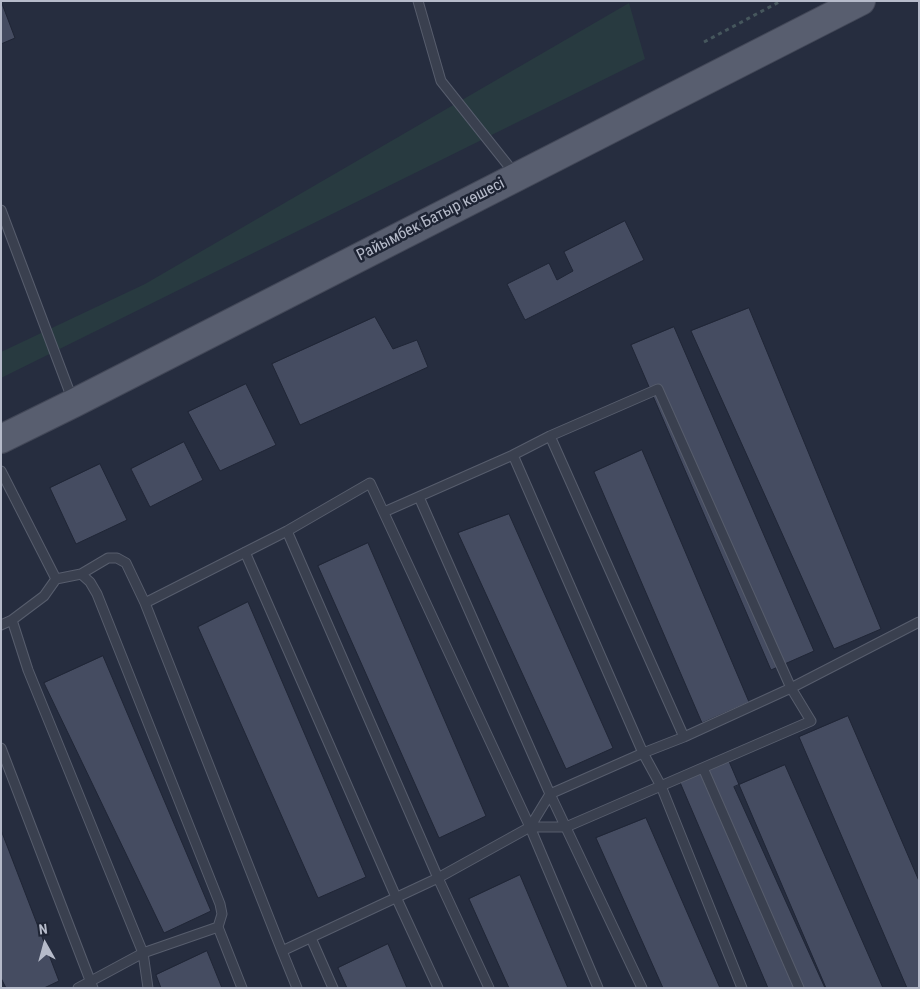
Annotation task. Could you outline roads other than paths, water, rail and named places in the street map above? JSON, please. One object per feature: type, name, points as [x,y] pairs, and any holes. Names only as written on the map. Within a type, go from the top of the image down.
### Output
[{"type":"main road","name":"Райымбек Батыр көшесі","points":[[1,439],[861,1]]},
{"type":"lane","points":[[418,1],[441,81],[517,176]]},
{"type":"lane","points":[[1,210],[74,403]]},
{"type":"lane","points":[[282,951],[438,878],[530,828],[566,827],[811,721],[791,688],[658,389],[384,512]]},
{"type":"lane","points":[[550,436],[684,737]]},
{"type":"lane","points":[[514,455],[643,753],[661,786],[742,988]]},
{"type":"lane","points":[[1,471],[56,580]]},
{"type":"lane","points":[[145,603],[287,531],[370,483],[530,828],[598,988]]},
{"type":"lane","points":[[419,497],[550,794],[642,988]]},
{"type":"lane","points":[[287,531],[438,878],[489,988]]},
{"type":"lane","points":[[246,552],[396,897],[438,988]]},
{"type":"lane","points":[[1,625],[12,620],[44,596],[56,580],[82,574],[108,558],[116,558],[126,562],[145,603],[297,988]]},
{"type":"lane","points":[[82,574],[90,582],[97,594],[220,904],[222,914],[218,927],[242,988]]},
{"type":"lane","points":[[12,620],[28,670],[143,953],[148,988]]},
{"type":"lane","points":[[530,828],[550,794],[684,737],[791,688],[919,622]]},
{"type":"lane","points":[[1,748],[92,985]]},
{"type":"lane","points":[[703,768],[799,988]]},
{"type":"lane","points":[[78,988],[92,985],[143,953],[218,927]]},
{"type":"lane","points":[[311,938],[333,988]]}]
